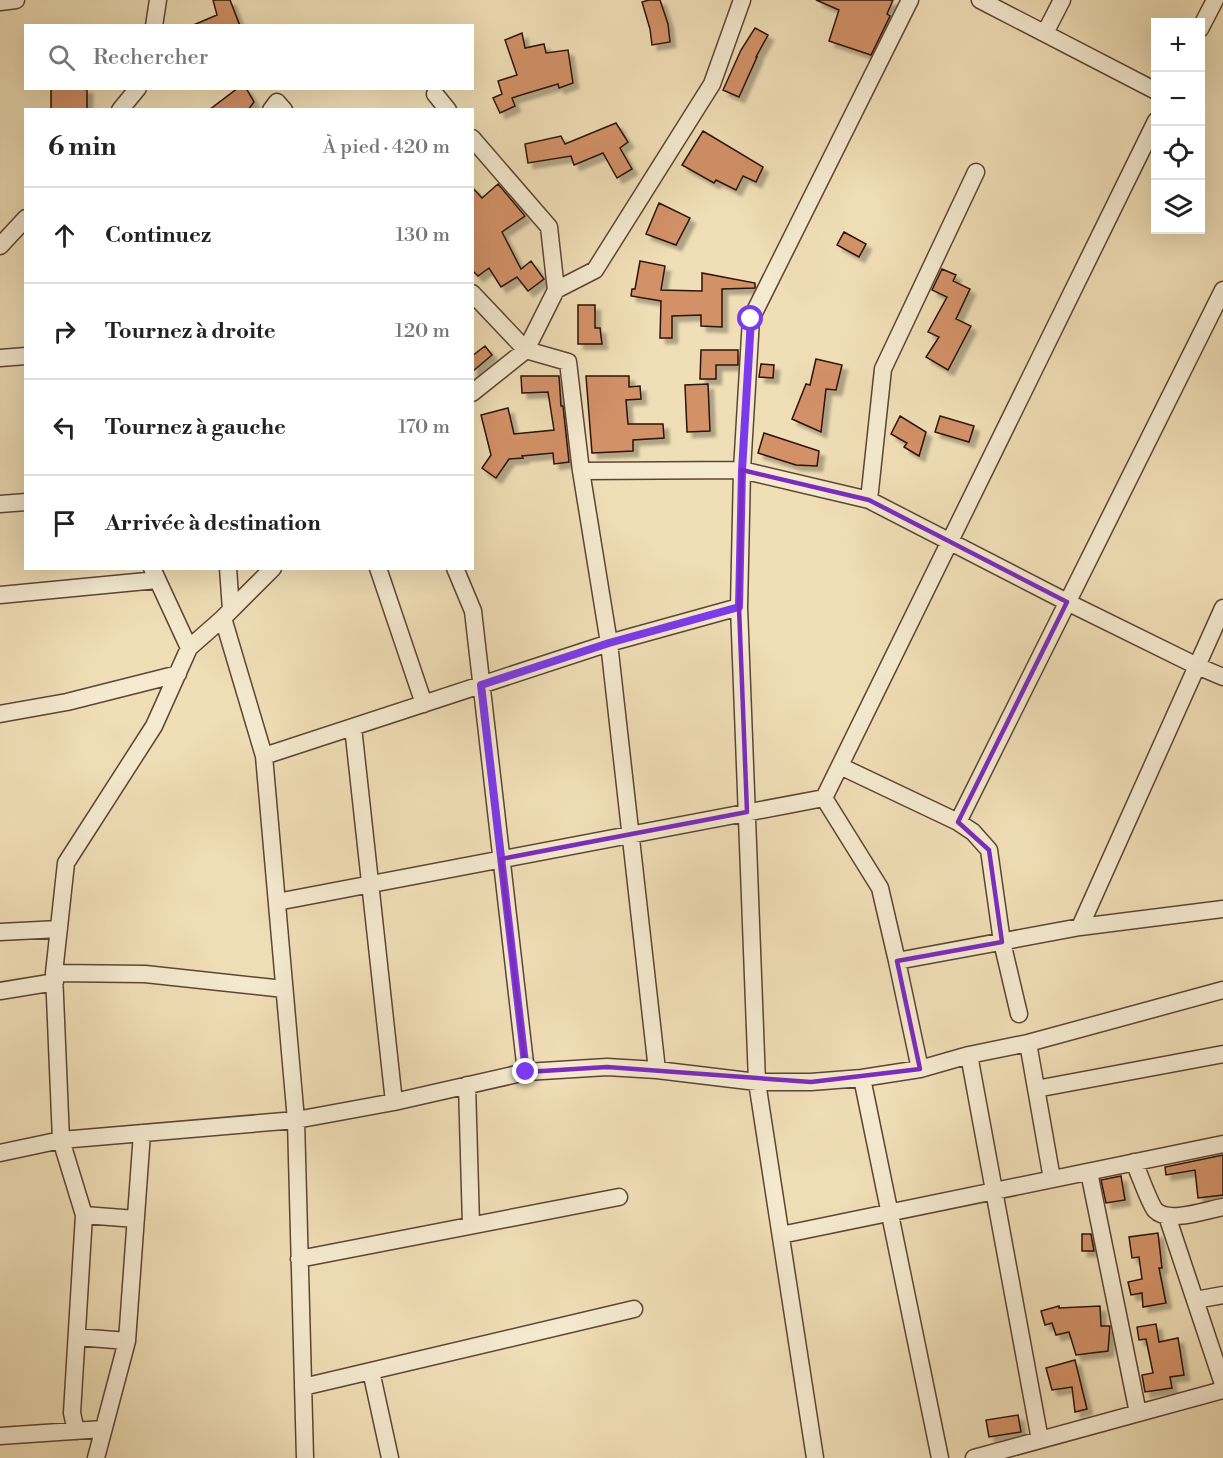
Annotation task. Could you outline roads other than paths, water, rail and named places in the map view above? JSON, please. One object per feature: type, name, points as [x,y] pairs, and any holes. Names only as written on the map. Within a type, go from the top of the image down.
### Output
[{"type":"street","points":[[0,2],[16,0]]},
{"type":"street","points":[[154,24],[158,0]]},
{"type":"street","points":[[556,290],[595,270],[712,84],[742,0]]},
{"type":"street","points":[[815,1458],[757,1082],[739,607],[742,470],[751,319],[910,0]]},
{"type":"street","points":[[980,0],[1151,89]]},
{"type":"street","points":[[1045,33],[1062,0]]},
{"type":"street","points":[[1205,19],[1215,0]]},
{"type":"street","points":[[122,108],[136,90]]},
{"type":"street","points":[[435,94],[446,108]]},
{"type":"street","points":[[272,108],[277,102],[282,108]]},
{"type":"street","points":[[824,798],[1153,126]]},
{"type":"street","points":[[474,140],[549,227],[556,290],[526,350],[474,391]]},
{"type":"street","points":[[869,500],[883,369],[976,172]]},
{"type":"street","points":[[0,246],[24,220]]},
{"type":"street","points":[[958,822],[1223,290]]},
{"type":"street","points":[[474,295],[526,350],[568,362],[580,471],[609,643],[657,1070]]},
{"type":"street","points":[[0,358],[24,356]]},
{"type":"street","points":[[580,471],[742,470],[869,500],[1067,602],[1223,677]]},
{"type":"street","points":[[0,504],[24,502]]},
{"type":"street","points":[[228,570],[227,614],[264,756],[296,1120],[305,1458]]},
{"type":"street","points":[[76,1431],[72,1413],[84,1215],[61,1140],[54,978],[66,863],[154,726],[189,648],[271,570]]},
{"type":"street","points":[[379,570],[424,704]]},
{"type":"street","points":[[456,570],[473,611],[526,1072]]},
{"type":"street","points":[[0,594],[154,574],[189,648]]},
{"type":"street","points":[[264,756],[609,643],[739,607]]},
{"type":"street","points":[[1080,927],[1223,608]]},
{"type":"street","points":[[0,714],[67,702],[178,674]]},
{"type":"street","points":[[353,727],[394,1102]]},
{"type":"street","points":[[840,766],[958,822],[973,832],[989,850],[1002,942],[1019,1014]]},
{"type":"street","points":[[277,902],[824,798]]},
{"type":"street","points":[[824,798],[880,888],[920,1069]]},
{"type":"street","points":[[897,962],[1080,927],[1223,909]]},
{"type":"street","points":[[0,932],[59,929]]},
{"type":"street","points":[[0,991],[54,978],[145,974],[284,989]]},
{"type":"street","points":[[0,1153],[61,1140],[296,1120],[394,1102],[526,1072],[607,1067],[657,1070],[757,1082],[811,1082],[862,1078],[920,1069],[969,1055],[1028,1043],[1223,990]]},
{"type":"street","points":[[1028,1043],[1052,1179]]},
{"type":"street","points":[[1036,1089],[1223,1054]]},
{"type":"street","points":[[969,1055],[1040,1440]]},
{"type":"street","points":[[862,1078],[940,1458]]},
{"type":"street","points":[[467,1085],[471,1225]]},
{"type":"street","points":[[96,1458],[127,1341],[142,1133]]},
{"type":"street","points":[[781,1235],[1223,1144]]},
{"type":"street","points":[[1134,1162],[1155,1210],[1167,1216],[1181,1216],[1223,1207]]},
{"type":"street","points":[[1089,1172],[1138,1413]]},
{"type":"street","points":[[299,1259],[619,1197]]},
{"type":"street","points":[[84,1215],[136,1219]]},
{"type":"street","points":[[1167,1216],[1223,1384]]},
{"type":"street","points":[[1195,1300],[1223,1295]]},
{"type":"street","points":[[303,1387],[634,1309]]},
{"type":"street","points":[[77,1337],[127,1341]]},
{"type":"street","points":[[371,1371],[390,1458]]},
{"type":"street","points":[[974,1458],[1223,1390]]},
{"type":"street","points":[[0,1436],[103,1430]]}]
